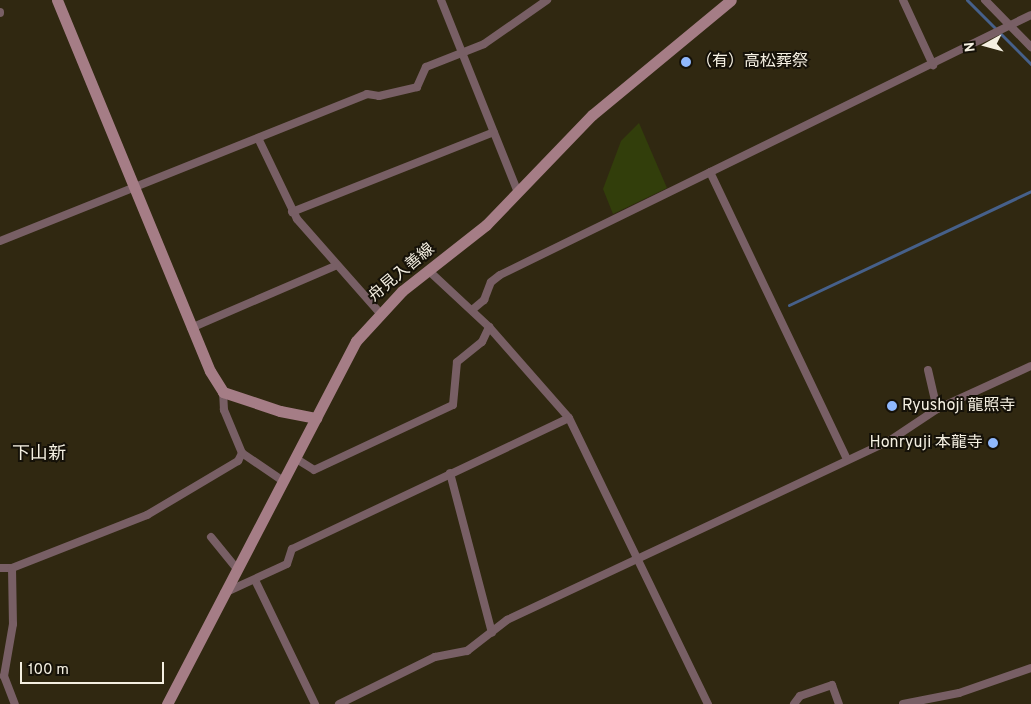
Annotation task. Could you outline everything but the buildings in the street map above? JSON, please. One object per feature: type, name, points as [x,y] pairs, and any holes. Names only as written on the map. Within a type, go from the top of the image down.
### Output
[{"type":"main road","points":[[57,0],[191,328],[223,392],[280,411],[316,418]]},
{"type":"main road","name":"舟見入善線","points":[[167,704],[356,341],[379,312],[486,225],[592,115],[731,0]]},
{"type":"street","points":[[441,0],[518,193]]},
{"type":"street","points":[[0,241],[367,94],[379,96],[417,87],[426,67],[463,54],[547,0]]},
{"type":"street","points":[[904,0],[933,65]]},
{"type":"street","points":[[985,0],[1031,47]]},
{"type":"street","points":[[472,310],[484,300],[491,282],[500,274],[1013,27],[1031,16]]},
{"type":"street","points":[[292,212],[494,132]]},
{"type":"street","points":[[258,138],[292,212],[379,312]]},
{"type":"street","points":[[710,172],[847,459]]},
{"type":"street","points":[[191,328],[338,265]]},
{"type":"street","points":[[429,271],[472,310],[569,418],[708,704]]},
{"type":"street","points":[[295,458],[314,470],[453,406],[457,362],[482,342],[489,328]]},
{"type":"street","points":[[338,704],[435,657],[467,651],[507,620],[847,459],[889,441],[938,409],[1031,366]]},
{"type":"street","points":[[928,370],[938,409]]},
{"type":"street","points":[[223,392],[224,410],[242,453],[283,481]]},
{"type":"street","points":[[224,593],[256,580],[287,564],[292,548],[569,418]]},
{"type":"street","points":[[0,568],[12,568],[148,515],[238,460],[242,453]]},
{"type":"street","points":[[450,473],[492,633]]},
{"type":"street","points":[[211,537],[237,569]]},
{"type":"street","points":[[12,568],[13,624],[4,676],[15,704]]},
{"type":"street","points":[[256,580],[315,704]]},
{"type":"street","points":[[903,704],[959,693],[1031,668]]},
{"type":"street","points":[[794,704],[800,696],[832,685],[839,704]]},
{"type":"green space","points":[[639,123],[667,188],[613,214],[603,189],[621,141]]},
{"type":"waterway","points":[[967,0],[1031,64]]},
{"type":"waterway","points":[[789,305],[1031,191]]},
{"type":"place","name":"（有）高松葬祭","points":[[686,62]]},
{"type":"place","name":"Ryushoji 龍照寺","points":[[892,406]]},
{"type":"place","name":"Honryuji 本龍寺","points":[[993,443]]},
{"type":"district","name":"下山新","points":[[39,455]]}]
